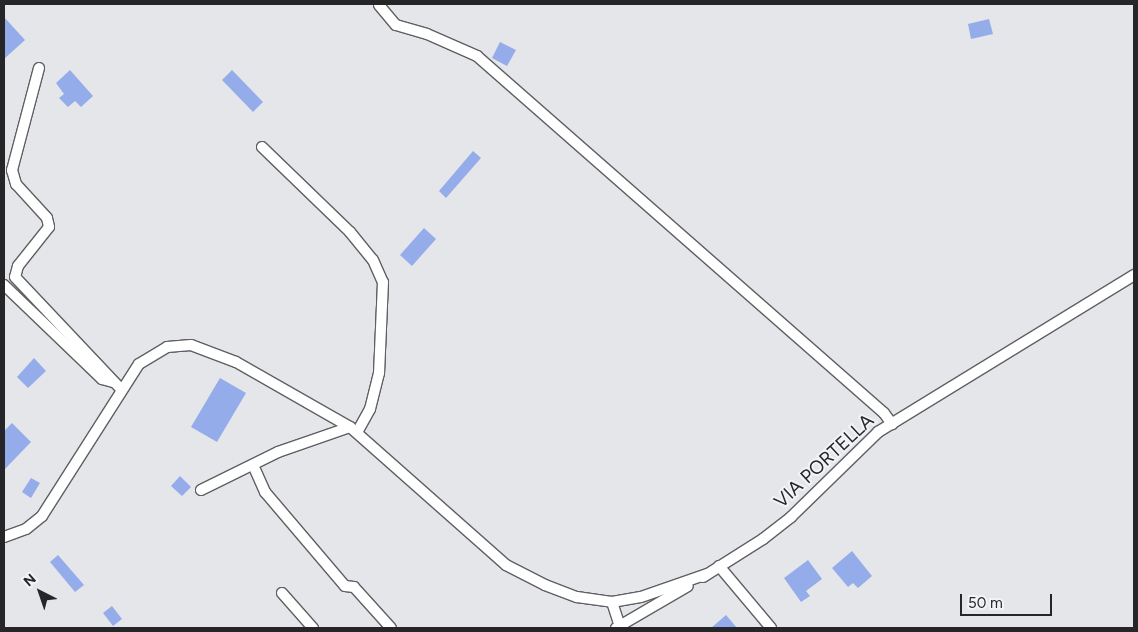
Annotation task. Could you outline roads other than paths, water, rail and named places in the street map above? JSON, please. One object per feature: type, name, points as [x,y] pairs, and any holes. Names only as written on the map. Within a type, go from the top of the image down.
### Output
[{"type":"street","points":[[379,5],[396,26],[427,34],[477,56],[869,399],[892,424]]},
{"type":"street","points":[[39,68],[12,170],[16,184],[47,218],[49,227],[18,266],[15,277],[19,285],[108,372],[113,382]]},
{"type":"street","points":[[201,490],[253,464],[354,430],[370,408],[379,373],[383,282],[373,260],[350,232],[262,147]]},
{"type":"street","name":"VIA PORTELLA","points":[[618,627],[763,540],[791,517],[878,432],[1134,275]]},
{"type":"street","points":[[4,286],[102,378],[113,382],[121,389]]},
{"type":"street","points":[[4,537],[26,529],[42,516],[121,389],[147,357],[167,347],[191,345],[236,362],[354,430],[506,565],[561,591],[612,602],[641,597],[707,574]]},
{"type":"street","points":[[253,464],[266,492],[346,586],[354,587],[390,628]]},
{"type":"street","points":[[719,566],[770,628]]},
{"type":"street","points":[[282,593],[313,628]]},
{"type":"street","points":[[612,602],[618,627]]}]
